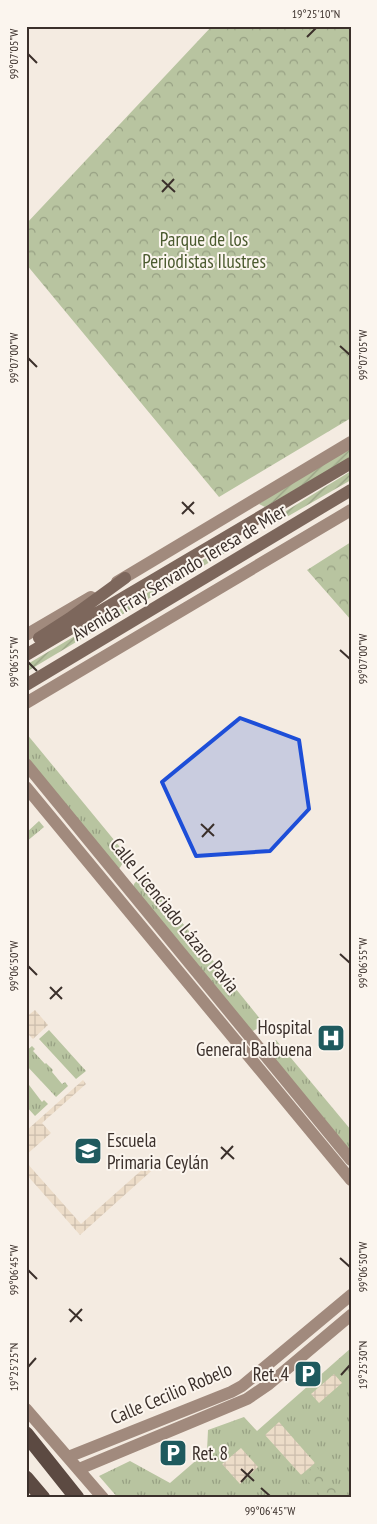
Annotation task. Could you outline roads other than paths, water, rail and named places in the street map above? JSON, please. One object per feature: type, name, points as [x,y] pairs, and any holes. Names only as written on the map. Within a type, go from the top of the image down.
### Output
[{"type":"highway","points":[[26,1434],[77,1498]]},
{"type":"highway","points":[[26,1478],[44,1498]]},
{"type":"main road","name":"Avenida Fray Servando Teresa de Mier","points":[[26,655],[351,464]]},
{"type":"main road","name":"Avenida Fray Servando Teresa de Mier","points":[[26,685],[351,490]]},
{"type":"main road","points":[[303,519],[327,511],[351,498]]},
{"type":"main road","points":[[26,646],[70,618],[125,578]]},
{"type":"street","name":"Avenida Fray Servando Teresa de Mier","points":[[26,635],[125,578],[351,442]]},
{"type":"street","name":"Avenida Fray Servando Teresa de Mier","points":[[26,703],[351,510]]},
{"type":"street","name":"Calle Licenciado Lázaro Pavia","points":[[26,764],[351,1160]]},
{"type":"street","name":"Calle Licenciado Lázaro Pavia","points":[[26,787],[351,1180]]},
{"type":"street","name":"Calle Cecilio Robelo","points":[[68,1457],[242,1386],[351,1295]]},
{"type":"street","name":"Calle Cecilio Robelo","points":[[79,1469],[239,1403],[269,1384],[351,1315]]},
{"type":"street","points":[[259,1372],[269,1384]]},
{"type":"street","points":[[26,1409],[103,1498]]},
{"type":"street","points":[[127,1432],[134,1446]]},
{"type":"place","name":"Hospital General Balbuena","points":[[331,1038]]},
{"type":"place","name":"Escuela Primaria Ceylán","points":[[88,1151]]},
{"type":"place","name":"Ret. 4","points":[[308,1374]]},
{"type":"place","name":"Ret. 8","points":[[173,1453]]},
{"type":"park label","name":"Parque de los Periodistas Ilustres","points":[[204,250]]}]
